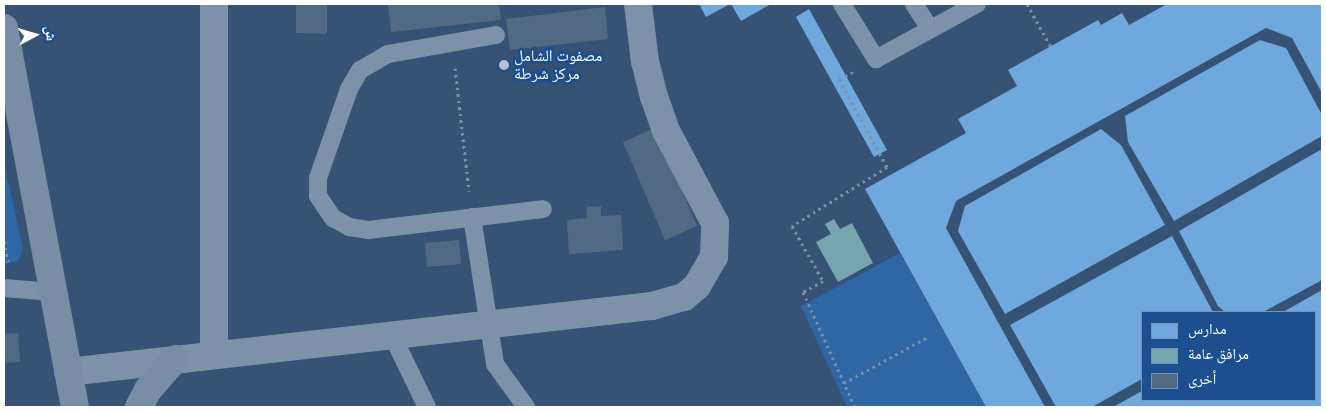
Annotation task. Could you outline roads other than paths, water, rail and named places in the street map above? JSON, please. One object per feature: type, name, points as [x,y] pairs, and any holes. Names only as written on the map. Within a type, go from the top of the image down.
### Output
[{"type":"street","points":[[214,4],[214,355]]},
{"type":"street","points":[[68,372],[668,304],[684,297],[707,273],[714,257],[715,224],[710,208],[666,130],[654,97],[645,62],[638,4]]},
{"type":"street","points":[[4,28],[75,407]]},
{"type":"street","points":[[139,407],[148,390],[175,359]]},
{"type":"lane","points":[[842,4],[876,59],[978,4]]},
{"type":"lane","points":[[914,4],[930,29]]},
{"type":"lane","points":[[496,35],[388,54],[360,70],[349,89],[317,187],[326,212],[341,223],[358,229],[543,209]]},
{"type":"lane","points":[[472,217],[495,364],[526,407]]},
{"type":"lane","points":[[4,288],[53,292]]},
{"type":"lane","points":[[392,335],[428,407]]},
{"type":"place","name":"مصفوت الشامل مركز شرطة","points":[[504,65]]}]
